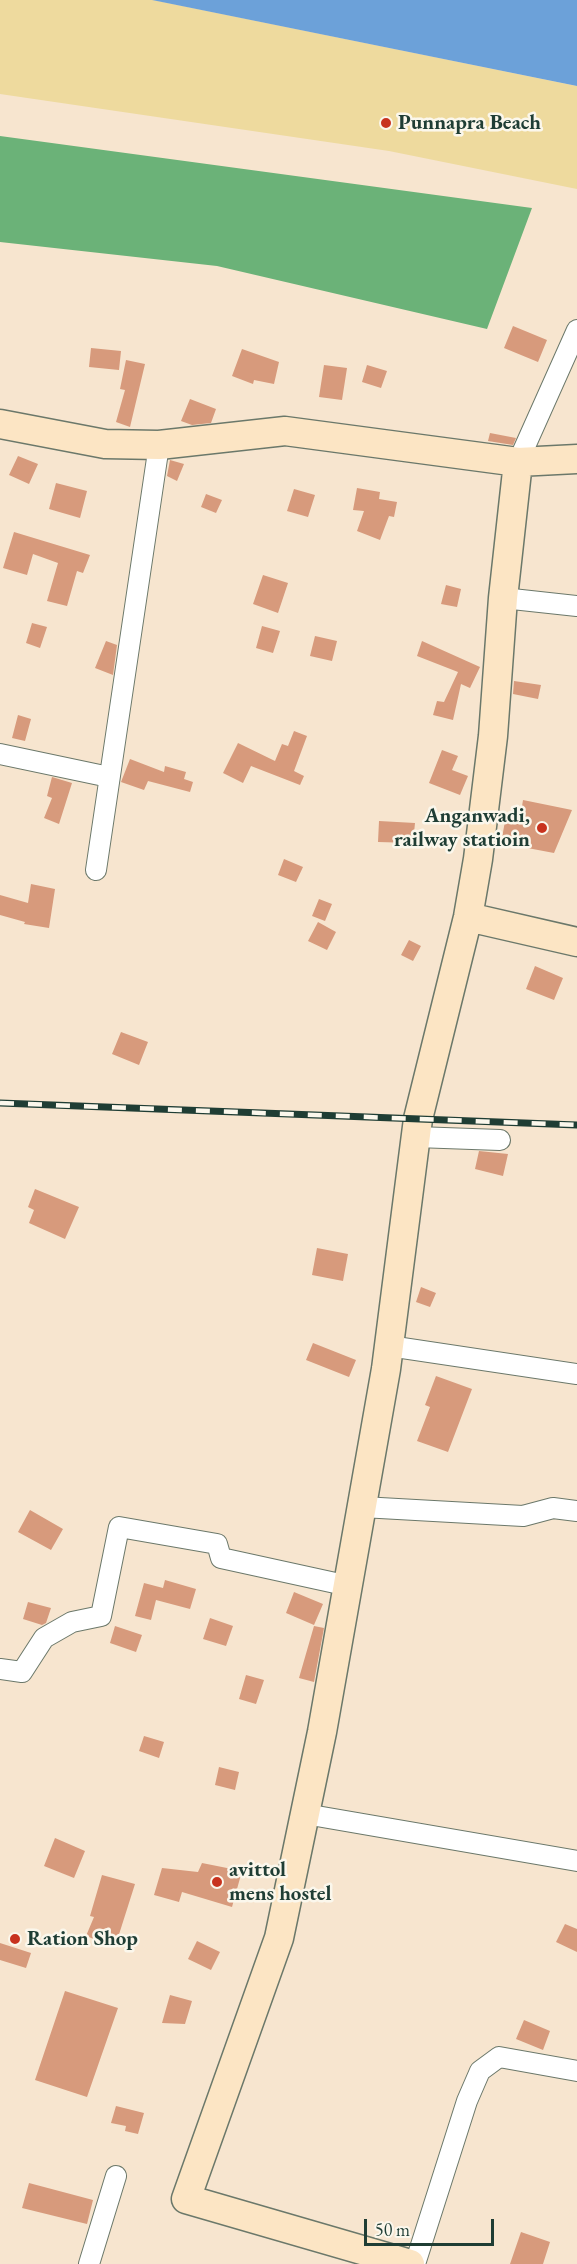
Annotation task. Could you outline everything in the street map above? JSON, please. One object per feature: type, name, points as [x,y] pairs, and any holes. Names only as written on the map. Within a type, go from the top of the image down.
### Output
[{"type":"main road","points":[[0,424],[105,444],[159,445],[285,431],[518,462],[577,459]]},
{"type":"main road","points":[[410,2264],[186,2199],[279,1938],[349,1586],[389,1346],[418,1119],[468,917],[493,736],[503,598],[518,462]]},
{"type":"main road","points":[[468,917],[577,942]]},
{"type":"street","points":[[518,462],[577,330]]},
{"type":"street","points":[[96,870],[159,445]]},
{"type":"street","points":[[503,598],[577,606]]},
{"type":"street","points":[[0,754],[109,777]]},
{"type":"street","points":[[416,1137],[500,1140]]},
{"type":"street","points":[[389,1346],[577,1374]]},
{"type":"street","points":[[362,1507],[524,1516],[553,1508],[577,1511]]},
{"type":"street","points":[[0,1669],[22,1672],[44,1638],[72,1622],[101,1616],[119,1527],[217,1544],[221,1558],[349,1586]]},
{"type":"street","points":[[305,1814],[577,1861]]},
{"type":"street","points":[[416,2264],[467,2101],[480,2072],[499,2057],[576,2072]]},
{"type":"street","points":[[89,2264],[116,2176]]},
{"type":"green space","points":[[0,136],[532,208],[487,329],[217,266],[0,242]]},
{"type":"sand","name":"Punnapra Beach","points":[[0,0],[153,0],[577,86],[577,189],[389,151],[0,94]]},
{"type":"water","points":[[152,0],[577,0],[577,86]]},
{"type":"building","points":[[513,326],[547,340],[538,362],[504,348]]},
{"type":"building","points":[[91,348],[121,351],[119,370],[89,367]]},
{"type":"building","points":[[242,349],[279,362],[274,384],[254,380],[253,384],[232,376]]},
{"type":"building","points":[[126,360],[145,364],[130,427],[116,422],[125,390],[120,389]]},
{"type":"building","points":[[324,365],[347,368],[342,400],[319,397]]},
{"type":"building","points":[[367,365],[387,371],[381,388],[362,382]]},
{"type":"building","points":[[190,399],[216,409],[211,423],[192,425],[181,421]]},
{"type":"building","points":[[490,433],[516,438],[513,445],[488,441]]},
{"type":"building","points":[[18,456],[38,464],[29,484],[9,475]]},
{"type":"building","points":[[170,460],[184,464],[177,481],[167,476]]},
{"type":"building","points":[[56,483],[87,491],[80,518],[49,509]]},
{"type":"building","points":[[357,488],[380,492],[379,499],[397,502],[394,517],[389,516],[380,540],[357,531],[364,511],[353,510]]},
{"type":"building","points":[[294,489],[315,495],[308,517],[287,511]]},
{"type":"building","points":[[206,494],[222,500],[216,513],[201,507]]},
{"type":"building","points":[[14,532],[90,555],[83,573],[77,571],[67,606],[47,601],[58,563],[33,554],[27,575],[3,568]]},
{"type":"building","points":[[263,575],[288,583],[278,613],[253,604]]},
{"type":"building","points":[[446,585],[461,589],[457,607],[441,604]]},
{"type":"building","points":[[32,623],[47,627],[40,648],[26,643]]},
{"type":"building","points":[[262,626],[280,631],[273,653],[256,648]]},
{"type":"building","points":[[315,636],[337,641],[332,661],[310,656]]},
{"type":"building","points":[[106,641],[117,645],[113,675],[95,668]]},
{"type":"building","points":[[422,641],[480,667],[470,688],[461,684],[453,720],[433,715],[437,701],[444,702],[458,672],[417,656]]},
{"type":"building","points":[[514,681],[541,685],[538,699],[513,694]]},
{"type":"building","points":[[18,715],[31,719],[25,741],[12,738]]},
{"type":"building","points":[[294,731],[307,736],[294,771],[304,776],[300,785],[251,766],[243,783],[223,773],[238,743],[275,761],[282,744],[288,746]]},
{"type":"building","points":[[442,750],[458,756],[452,770],[468,776],[460,795],[429,783]]},
{"type":"building","points":[[130,759],[164,772],[165,766],[186,772],[184,779],[193,782],[190,792],[148,781],[144,790],[121,782]]},
{"type":"building","points":[[52,777],[72,783],[59,824],[44,818],[52,798],[47,796]]},
{"type":"building","name":"Anganwadi, railway statioin","points":[[523,800],[572,810],[554,853],[501,843],[506,816],[520,819]]},
{"type":"building","points":[[379,821],[415,823],[413,843],[378,842]]},
{"type":"building","points":[[284,859],[303,867],[296,882],[278,875]]},
{"type":"building","points":[[31,884],[55,889],[49,928],[24,924],[25,922],[0,915],[0,895],[28,903]]},
{"type":"building","points":[[319,899],[332,904],[325,921],[312,916]]},
{"type":"building","points":[[318,922],[336,932],[327,950],[308,941]]},
{"type":"building","points":[[409,940],[421,946],[413,961],[401,955]]},
{"type":"building","points":[[535,966],[563,978],[554,1000],[526,989]]},
{"type":"building","points":[[121,1032],[148,1042],[139,1065],[112,1054]]},
{"type":"building","points":[[479,1151],[508,1154],[503,1176],[475,1169]]},
{"type":"building","points":[[35,1189],[79,1207],[65,1239],[29,1223],[34,1210],[28,1207]]},
{"type":"building","points":[[317,1248],[348,1254],[343,1281],[312,1275]]},
{"type":"building","points":[[421,1287],[436,1293],[430,1307],[416,1302]]},
{"type":"building","points":[[313,1343],[356,1360],[349,1377],[306,1360]]},
{"type":"building","points":[[436,1376],[472,1389],[448,1452],[417,1441],[430,1407],[425,1405]]},
{"type":"building","points":[[30,1510],[63,1529],[51,1550],[18,1532]]},
{"type":"building","points":[[165,1580],[196,1589],[190,1609],[156,1600],[151,1620],[135,1616],[144,1583],[163,1588]]},
{"type":"building","points":[[294,1592],[323,1604],[314,1625],[286,1613]]},
{"type":"building","points":[[28,1602],[51,1608],[46,1623],[42,1625],[23,1619]]},
{"type":"building","points":[[210,1618],[233,1626],[226,1646],[203,1639]]},
{"type":"building","points":[[115,1626],[142,1635],[136,1652],[110,1643]]},
{"type":"building","points":[[314,1626],[324,1628],[314,1682],[299,1678]]},
{"type":"building","points":[[246,1675],[264,1680],[256,1704],[239,1699]]},
{"type":"building","points":[[144,1736],[164,1742],[159,1758],[139,1751]]},
{"type":"building","points":[[219,1767],[239,1772],[235,1790],[215,1785]]},
{"type":"building","points":[[55,1838],[85,1851],[74,1878],[44,1866]]},
{"type":"building","points":[[202,1863],[242,1871],[232,1907],[182,1892],[179,1902],[154,1895],[162,1868],[198,1872]]},
{"type":"building","points":[[102,1875],[135,1884],[115,1947],[86,1936],[94,1917],[90,1916]]},
{"type":"building","points":[[565,1924],[577,1929],[577,1952],[556,1942]]},
{"type":"building","points":[[197,1941],[220,1952],[211,1970],[188,1959]]},
{"type":"building","points":[[0,1943],[31,1953],[26,1968],[0,1960]]},
{"type":"building","points":[[65,1991],[118,2008],[87,2097],[35,2080]]},
{"type":"building","points":[[170,1995],[192,2001],[185,2024],[162,2023]]},
{"type":"building","points":[[524,2020],[550,2031],[543,2050],[516,2039]]},
{"type":"building","points":[[116,2106],[144,2113],[138,2134],[125,2131],[126,2126],[111,2123]]},
{"type":"building","points":[[29,2183],[93,2200],[87,2224],[22,2208]]},
{"type":"building","points":[[521,2232],[550,2242],[543,2264],[510,2264]]},
{"type":"railway","points":[[0,1103],[577,1125]]},
{"type":"place","name":"Punnapra Beach","points":[[386,123]]},
{"type":"place","name":"Anganwadi, railway statioin","points":[[542,828]]},
{"type":"place","name":"avittol mens hostel","points":[[217,1882]]},
{"type":"place","name":"Ration Shop","points":[[15,1939]]}]
